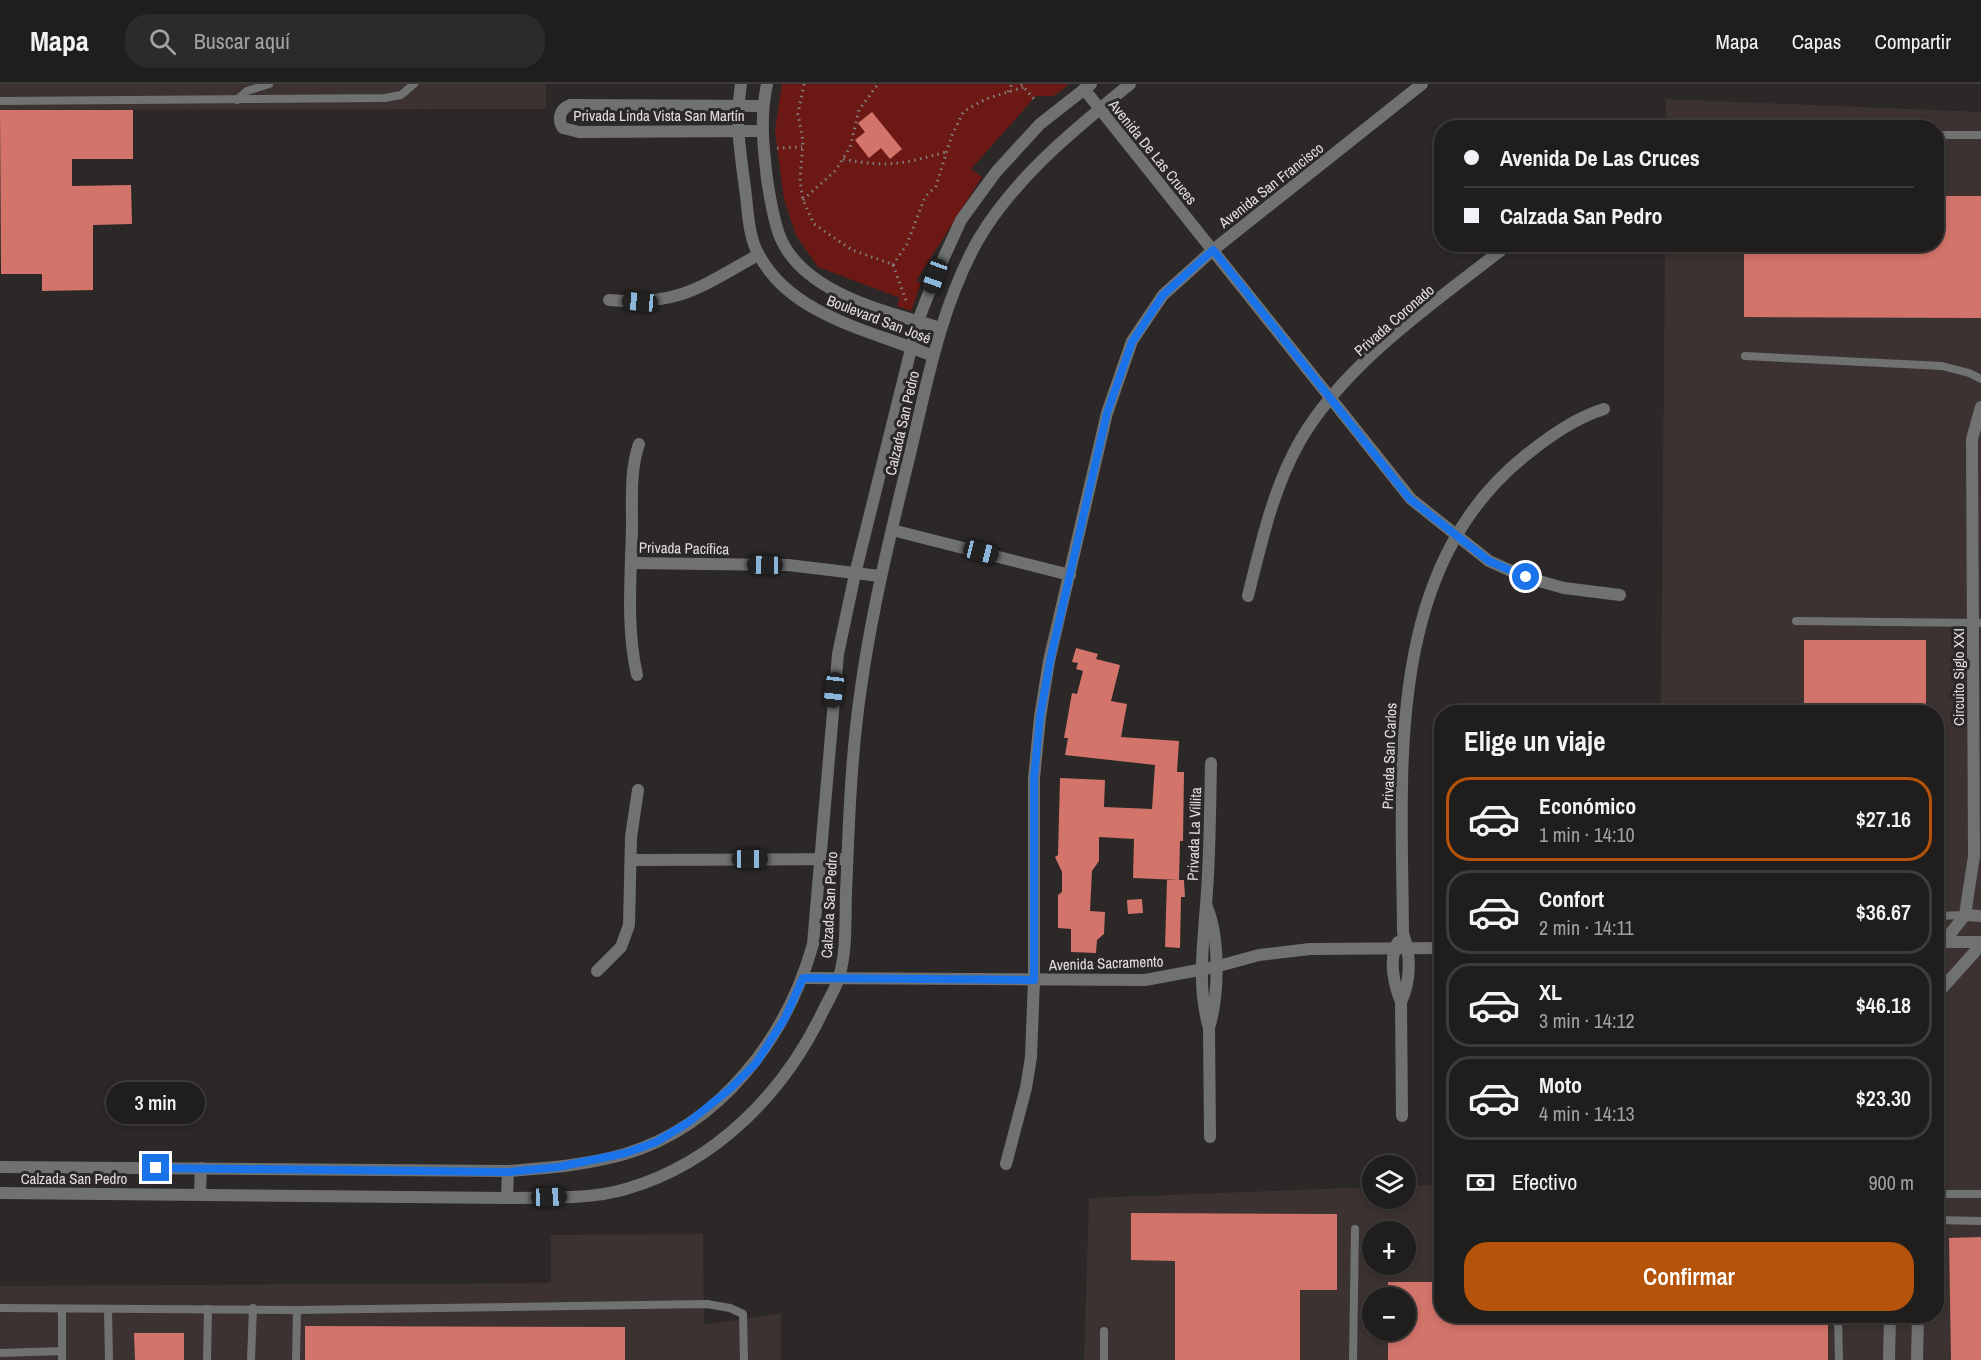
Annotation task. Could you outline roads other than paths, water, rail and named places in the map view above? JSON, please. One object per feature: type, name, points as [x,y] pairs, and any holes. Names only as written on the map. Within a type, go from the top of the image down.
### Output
[{"type":"street","name":"Boulevard San José","points":[[741,84],[736,131],[749,219],[758,255],[785,288],[814,310],[933,356]]},
{"type":"street","name":"Boulevard San José","points":[[767,84],[761,131],[770,198],[780,238],[805,272],[836,293],[941,328]]},
{"type":"street","name":"Calzada San Pedro","points":[[0,1193],[200,1193],[507,1198],[591,1196],[649,1181],[705,1152],[735,1130],[781,1082],[812,1036],[839,977],[845,933],[856,713],[880,576],[933,356],[957,285],[979,240],[1016,187],[1130,84]]},
{"type":"street","name":"Avenida San Francisco","points":[[1006,1164],[1029,1067],[1034,980],[1034,778],[1040,717],[1107,413],[1132,342],[1163,295],[1213,250],[1422,84]]},
{"type":"street","name":"Calzada San Pedro","points":[[0,1167],[508,1172],[558,1167],[626,1153],[656,1142],[689,1122],[730,1089],[756,1063],[785,1018],[803,978],[813,944],[838,654],[855,574],[918,321],[935,276],[961,220],[996,171],[1040,124],[1087,87]]},
{"type":"street","name":"Avenida De Las Cruces","points":[[1087,87],[1099,110],[1410,499],[1489,561],[1526,577],[1564,588],[1620,595]]},
{"type":"street","name":"Privada Linda Vista San Martín","points":[[761,131],[579,132],[563,128],[560,118],[561,112],[570,105],[763,106]]},
{"type":"street","name":"Privada Coronado","points":[[1248,596],[1276,497],[1300,441],[1330,399],[1383,345],[1499,252]]},
{"type":"street","points":[[609,300],[640,302],[666,300],[691,292],[758,255]]},
{"type":"street","name":"Circuito Siglo XXI","points":[[1946,942],[1965,915],[1974,856],[1977,623],[1972,439],[1981,407]]},
{"type":"street","name":"Privada San Carlos","points":[[1401,1002],[1407,988],[1408,949],[1403,933],[1402,744],[1406,698],[1414,650],[1432,591],[1455,536],[1470,511],[1501,475],[1563,428],[1582,416],[1604,408]]},
{"type":"street","name":"Privada Pacífica","points":[[637,675],[631,630],[631,563],[633,470],[639,444]]},
{"type":"street","points":[[892,530],[1070,575]]},
{"type":"street","name":"Privada Pacífica","points":[[631,563],[788,565],[880,576]]},
{"type":"street","name":"Privada La Villita","points":[[1210,1137],[1209,1028],[1204,1010],[1201,970],[1206,906],[1211,763]]},
{"type":"street","points":[[597,971],[626,938],[629,925],[633,816],[638,790]]},
{"type":"street","points":[[632,860],[848,858]]},
{"type":"street","name":"Privada La Villita","points":[[1206,906],[1214,924],[1214,1011],[1209,1028]]},
{"type":"street","points":[[1965,915],[1981,916]]},
{"type":"street","points":[[1394,948],[1403,933]]},
{"type":"street","points":[[1946,942],[1981,944]]},
{"type":"street","points":[[1944,986],[1981,944]]},
{"type":"street","name":"Privada San Carlos","points":[[1394,948],[1394,986],[1401,1002],[1402,1116]]},
{"type":"street","name":"Avenida Sacramento","points":[[803,978],[1146,980],[1215,967],[1258,955],[1310,949],[1434,948]]},
{"type":"street","points":[[200,1193],[201,1168]]},
{"type":"street","points":[[507,1198],[508,1172]]},
{"type":"street","points":[[1889,1360],[1890,1323]]},
{"type":"street","points":[[1917,1360],[1918,1323]]},
{"type":"lane","points":[[237,100],[247,90],[269,84]]},
{"type":"lane","points":[[0,100],[385,98],[401,95],[414,84]]},
{"type":"lane","points":[[1944,135],[1981,135]]},
{"type":"lane","points":[[1745,356],[1942,366],[1981,379]]},
{"type":"lane","points":[[1796,621],[1977,623]]},
{"type":"lane","points":[[1944,916],[1965,915]]},
{"type":"lane","points":[[1944,1194],[1981,1194]]},
{"type":"lane","points":[[1944,1220],[1981,1221]]},
{"type":"lane","points":[[1353,1360],[1355,1229]]},
{"type":"lane","points":[[0,1308],[297,1310],[722,1306],[743,1314],[744,1360]]},
{"type":"lane","points":[[0,1353],[62,1356],[62,1308]]},
{"type":"lane","points":[[251,1360],[253,1308]]},
{"type":"lane","points":[[108,1309],[109,1360]]},
{"type":"lane","points":[[207,1360],[208,1309]]},
{"type":"lane","points":[[296,1360],[297,1310]]},
{"type":"lane","points":[[1838,1323],[1839,1360]]},
{"type":"lane","points":[[1104,1331],[1104,1360]]}]
